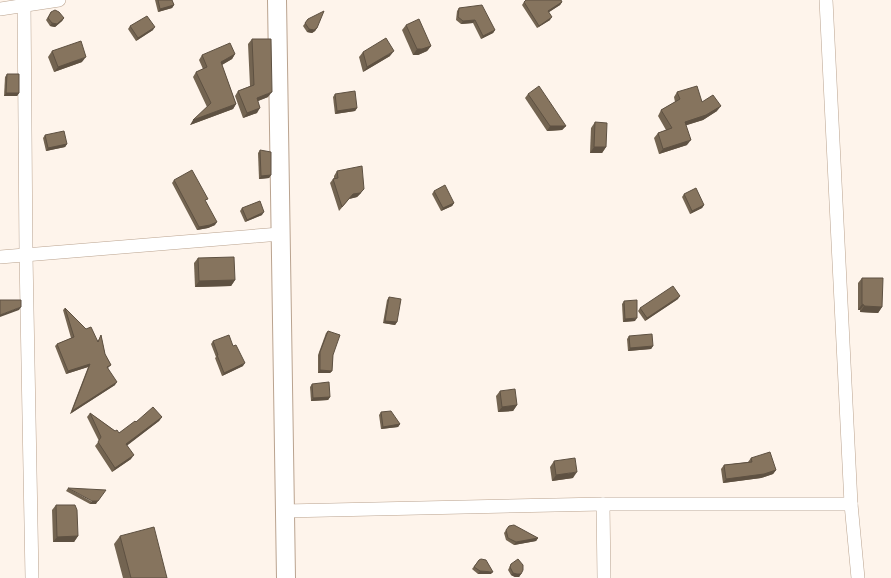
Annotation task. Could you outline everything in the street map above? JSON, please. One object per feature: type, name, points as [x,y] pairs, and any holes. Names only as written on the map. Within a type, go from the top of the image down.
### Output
[{"type":"street","points":[[0,9],[24,2],[59,0]]},
{"type":"street","points":[[277,0],[286,578]]},
{"type":"street","points":[[826,0],[851,504],[858,578]]},
{"type":"street","points":[[24,2],[26,255],[32,578]]},
{"type":"street","points":[[0,257],[280,234]]},
{"type":"street","points":[[285,511],[603,504],[851,504]]},
{"type":"street","points":[[603,504],[604,578]]},
{"type":"building","points":[[158,0],[172,0],[174,5],[160,9]]},
{"type":"building","points":[[526,0],[561,0],[562,2],[548,11],[552,17],[539,26],[524,2]]},
{"type":"building","points":[[482,5],[495,30],[483,36],[475,20],[463,21],[458,17],[459,8]]},
{"type":"building","points":[[55,10],[64,18],[57,24],[52,23],[48,18],[51,12]]},
{"type":"building","points":[[324,11],[317,28],[314,30],[309,29],[305,23],[308,19]]},
{"type":"building","points":[[147,16],[155,27],[138,38],[130,26]]},
{"type":"building","points":[[419,19],[431,46],[422,49],[417,49],[406,25]]},
{"type":"building","points":[[386,38],[394,51],[367,67],[363,52]]},
{"type":"building","points":[[252,39],[271,39],[272,92],[257,98],[260,108],[247,113],[238,91],[254,85]]},
{"type":"building","points":[[81,41],[86,57],[58,67],[52,51]]},
{"type":"building","points":[[230,43],[235,54],[221,62],[236,104],[193,120],[211,103],[196,72],[207,67],[202,55]]},
{"type":"building","points":[[7,74],[19,74],[19,93],[6,93]]},
{"type":"building","points":[[539,86],[566,126],[550,126],[528,94]]},
{"type":"building","points":[[697,86],[702,102],[713,95],[721,106],[706,115],[685,122],[691,140],[663,149],[658,133],[672,128],[661,110],[680,99],[677,92]]},
{"type":"building","points":[[355,91],[357,108],[337,111],[335,94]]},
{"type":"building","points":[[595,122],[607,123],[606,147],[594,147]]},
{"type":"building","points":[[64,131],[67,144],[48,148],[45,135]]},
{"type":"building","points":[[260,150],[271,152],[271,175],[261,176]]},
{"type":"building","points":[[362,166],[364,189],[360,193],[353,194],[342,207],[333,179],[338,178],[337,171]]},
{"type":"building","points":[[192,170],[208,199],[205,200],[217,222],[210,225],[199,227],[174,180]]},
{"type":"building","points":[[445,185],[454,203],[443,208],[434,191]]},
{"type":"building","points":[[696,188],[704,205],[692,211],[684,194]]},
{"type":"building","points":[[260,201],[264,212],[247,220],[242,208]]},
{"type":"building","points":[[234,257],[235,280],[199,281],[198,258]]},
{"type":"building","points":[[862,278],[883,278],[882,307],[864,306],[862,304]]},
{"type":"building","points":[[673,286],[680,296],[647,318],[640,308]]},
{"type":"building","points":[[389,297],[401,299],[397,322],[385,321]]},
{"type":"building","points":[[0,300],[21,300],[21,307],[0,315]]},
{"type":"building","points":[[637,300],[637,318],[625,319],[624,301]]},
{"type":"building","points":[[65,308],[86,329],[91,327],[98,342],[101,335],[105,354],[111,365],[107,367],[117,382],[72,411],[90,364],[68,371],[57,344],[74,337]]},
{"type":"building","points":[[328,331],[340,335],[333,355],[332,371],[320,370],[320,352]]},
{"type":"building","points":[[652,334],[653,346],[630,348],[629,336]]},
{"type":"building","points":[[229,335],[233,346],[236,345],[245,363],[224,373],[213,341]]},
{"type":"building","points":[[329,382],[330,397],[313,398],[312,384]]},
{"type":"building","points":[[515,389],[517,405],[502,407],[500,391]]},
{"type":"building","points":[[153,407],[162,417],[126,444],[134,455],[115,468],[98,442],[101,437],[90,413],[115,431],[117,430],[119,433],[135,421],[136,422]]},
{"type":"building","points":[[391,411],[400,424],[383,427],[381,412]]},
{"type":"building","points":[[770,452],[776,470],[764,474],[726,479],[724,465],[752,462],[751,458]]},
{"type":"building","points":[[575,458],[577,472],[556,475],[554,461]]},
{"type":"building","points":[[68,488],[106,490],[98,501],[92,501]]},
{"type":"building","points":[[56,505],[75,505],[77,510],[78,536],[57,537]]},
{"type":"building","points":[[514,525],[538,538],[516,542],[508,538],[506,530],[509,526]]},
{"type":"building","points":[[154,527],[167,578],[131,578],[120,536]]},
{"type":"building","points":[[481,559],[486,560],[493,572],[480,571],[474,567]]},
{"type":"building","points":[[518,559],[523,565],[521,574],[513,573],[510,567],[511,564]]}]
